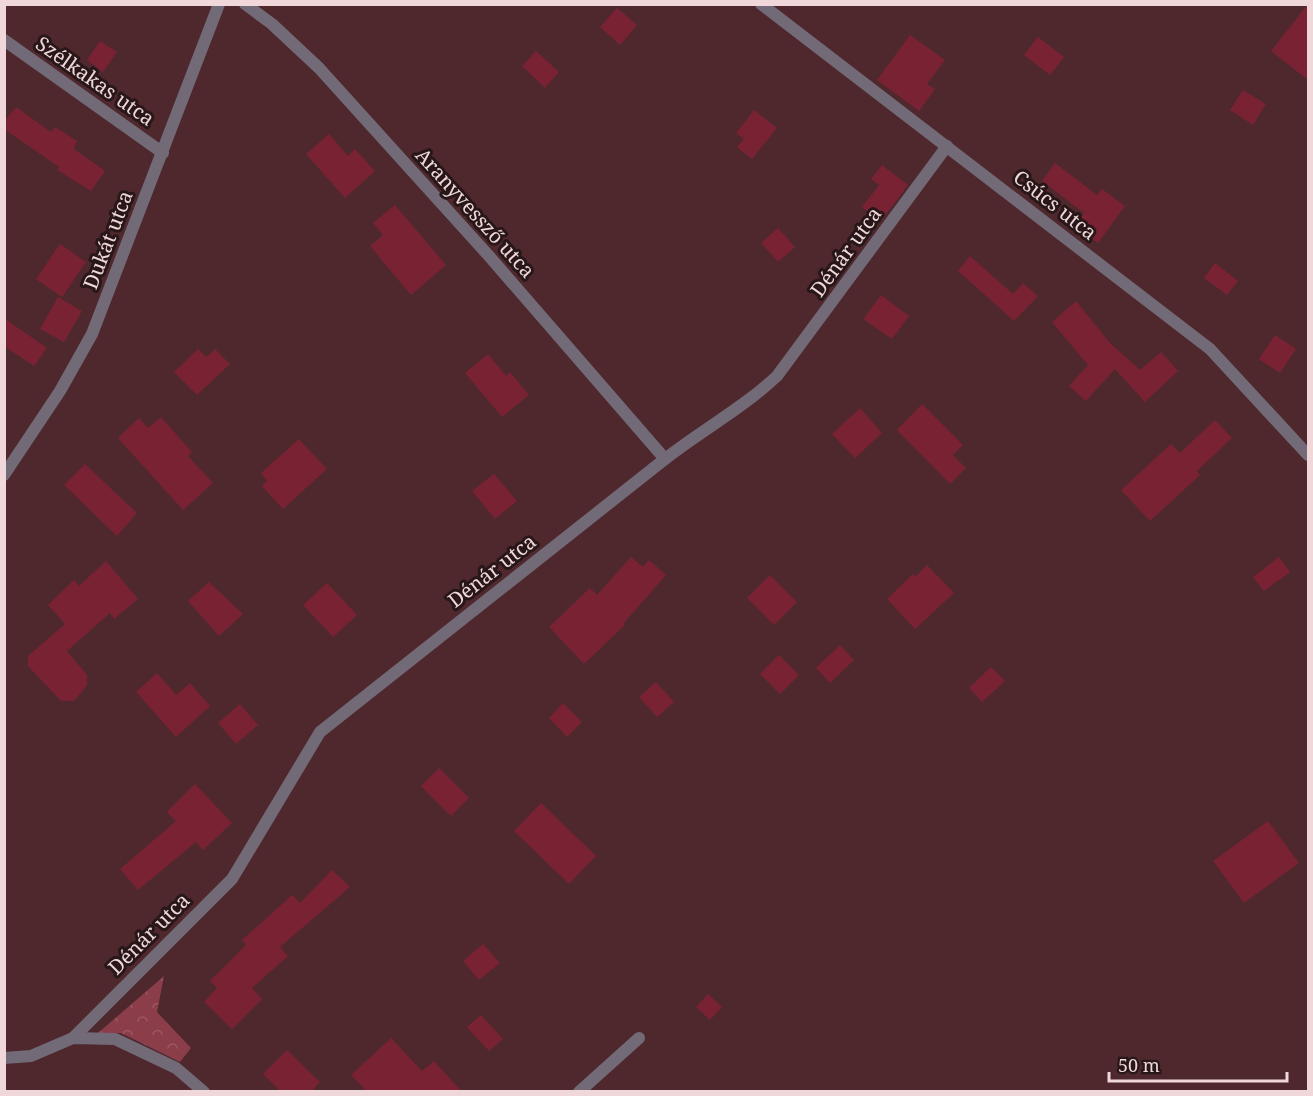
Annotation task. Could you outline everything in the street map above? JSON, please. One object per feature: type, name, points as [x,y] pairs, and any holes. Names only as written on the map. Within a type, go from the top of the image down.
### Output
[{"type":"street","name":"Dukát utca","points":[[4,475],[60,391],[92,334],[219,4]]},
{"type":"street","name":"Aranyvessző utca","points":[[245,4],[272,24],[319,68],[489,256],[665,459]]},
{"type":"street","name":"Csúcs utca","points":[[761,4],[1210,349],[1308,453]]},
{"type":"street","name":"Szélkakas utca","points":[[4,40],[163,153]]},
{"type":"street","name":"Dénár utca","points":[[73,1038],[232,879],[320,732],[665,459],[698,434],[752,400],[777,376],[946,146]]},
{"type":"street","points":[[4,1058],[31,1056],[73,1038],[115,1039],[176,1068],[204,1092]]},
{"type":"street","points":[[579,1092],[639,1038]]},
{"type":"green space","points":[[164,976],[157,1012],[191,1048],[180,1062],[121,1033],[98,1033]]},
{"type":"building","points":[[1308,4],[1308,80],[1271,51]]},
{"type":"building","points":[[617,8],[637,25],[620,45],[600,27]]},
{"type":"building","points":[[910,35],[945,60],[927,84],[935,89],[919,111],[877,80]]},
{"type":"building","points":[[1038,37],[1064,57],[1050,75],[1024,55]]},
{"type":"building","points":[[100,41],[117,52],[103,72],[87,60]]},
{"type":"building","points":[[536,51],[559,72],[545,88],[522,66]]},
{"type":"building","points":[[1243,90],[1266,104],[1253,125],[1230,110]]},
{"type":"building","points":[[16,107],[51,132],[55,127],[77,141],[74,149],[105,171],[91,191],[57,170],[59,167],[4,129],[4,122]]},
{"type":"building","points":[[754,110],[777,128],[752,159],[737,147],[744,139],[736,133]]},
{"type":"building","points":[[329,134],[348,156],[355,149],[375,171],[345,198],[306,154]]},
{"type":"building","points":[[1055,163],[1097,195],[1102,189],[1125,206],[1098,243],[1075,226],[1084,213],[1042,181]]},
{"type":"building","points":[[882,165],[908,185],[881,221],[862,207],[879,185],[871,179]]},
{"type":"building","points":[[395,205],[446,265],[411,295],[370,246],[383,235],[373,223]]},
{"type":"building","points":[[778,228],[795,247],[778,262],[761,243]]},
{"type":"building","points":[[60,244],[86,262],[62,297],[36,279]]},
{"type":"building","points":[[970,256],[1013,294],[1023,283],[1038,296],[1014,321],[958,271]]},
{"type":"building","points":[[1215,263],[1238,281],[1227,295],[1204,278]]},
{"type":"building","points":[[881,295],[909,316],[892,339],[863,319]]},
{"type":"building","points":[[58,297],[82,311],[64,342],[40,329]]},
{"type":"building","points":[[1076,301],[1110,343],[1140,370],[1161,352],[1178,371],[1145,402],[1115,369],[1086,401],[1069,386],[1088,365],[1052,322]]},
{"type":"building","points":[[4,318],[47,348],[34,366],[4,346]]},
{"type":"building","points":[[1275,335],[1296,349],[1280,373],[1259,359]]},
{"type":"building","points":[[198,349],[206,357],[215,349],[230,364],[197,395],[174,372]]},
{"type":"building","points":[[488,354],[506,376],[510,372],[529,395],[502,417],[465,373]]},
{"type":"building","points":[[922,404],[963,445],[953,455],[966,468],[950,484],[897,430]]},
{"type":"building","points":[[860,408],[882,433],[855,458],[832,434]]},
{"type":"building","points":[[161,417],[192,452],[188,456],[213,483],[183,510],[118,438],[139,418],[148,428]]},
{"type":"building","points":[[1215,420],[1232,438],[1197,471],[1200,475],[1150,521],[1121,490],[1171,444],[1180,453]]},
{"type":"building","points":[[299,439],[327,469],[283,509],[262,486],[267,481],[261,473]]},
{"type":"building","points":[[85,464],[137,513],[117,536],[64,485]]},
{"type":"building","points":[[494,474],[517,501],[495,519],[472,491]]},
{"type":"building","points":[[631,557],[643,567],[649,560],[666,575],[624,623],[625,625],[584,664],[549,627],[590,588],[597,595]]},
{"type":"building","points":[[1279,557],[1290,572],[1264,591],[1253,577]]},
{"type":"building","points":[[106,561],[138,599],[114,619],[110,613],[67,651],[87,675],[87,685],[74,701],[61,701],[28,666],[28,656],[65,624],[48,605],[74,580],[79,586]]},
{"type":"building","points":[[927,565],[954,593],[915,629],[887,599],[913,574],[915,577]]},
{"type":"building","points":[[770,575],[797,602],[774,625],[747,598]]},
{"type":"building","points":[[209,582],[243,614],[219,636],[188,601]]},
{"type":"building","points":[[327,583],[357,615],[333,637],[303,605]]},
{"type":"building","points":[[840,645],[854,660],[830,683],[816,668]]},
{"type":"building","points":[[779,655],[799,675],[780,694],[760,674]]},
{"type":"building","points":[[991,667],[1005,681],[982,702],[969,688]]},
{"type":"building","points":[[157,673],[176,695],[190,683],[210,706],[176,737],[136,692]]},
{"type":"building","points":[[656,682],[674,702],[657,717],[639,697]]},
{"type":"building","points":[[563,703],[582,722],[567,737],[549,718]]},
{"type":"building","points":[[240,704],[258,725],[236,744],[218,723]]},
{"type":"building","points":[[439,768],[469,798],[451,816],[421,786]]},
{"type":"building","points":[[195,784],[232,823],[203,850],[196,842],[138,890],[120,869],[176,821],[167,812]]},
{"type":"building","points":[[541,803],[596,856],[569,884],[514,831]]},
{"type":"building","points":[[1268,821],[1299,863],[1244,903],[1213,861]]},
{"type":"building","points":[[332,870],[350,887],[280,947],[288,956],[252,988],[262,999],[232,1029],[204,1002],[217,988],[210,981],[246,945],[242,940],[292,895],[300,903]]},
{"type":"building","points":[[483,944],[500,963],[479,980],[463,961]]},
{"type":"building","points":[[708,994],[722,1007],[710,1020],[696,1007]]},
{"type":"building","points":[[481,1015],[503,1039],[489,1051],[467,1027]]},
{"type":"building","points":[[391,1038],[422,1071],[434,1061],[462,1092],[367,1092],[351,1075]]},
{"type":"building","points":[[287,1050],[320,1082],[311,1092],[281,1092],[263,1074]]}]
